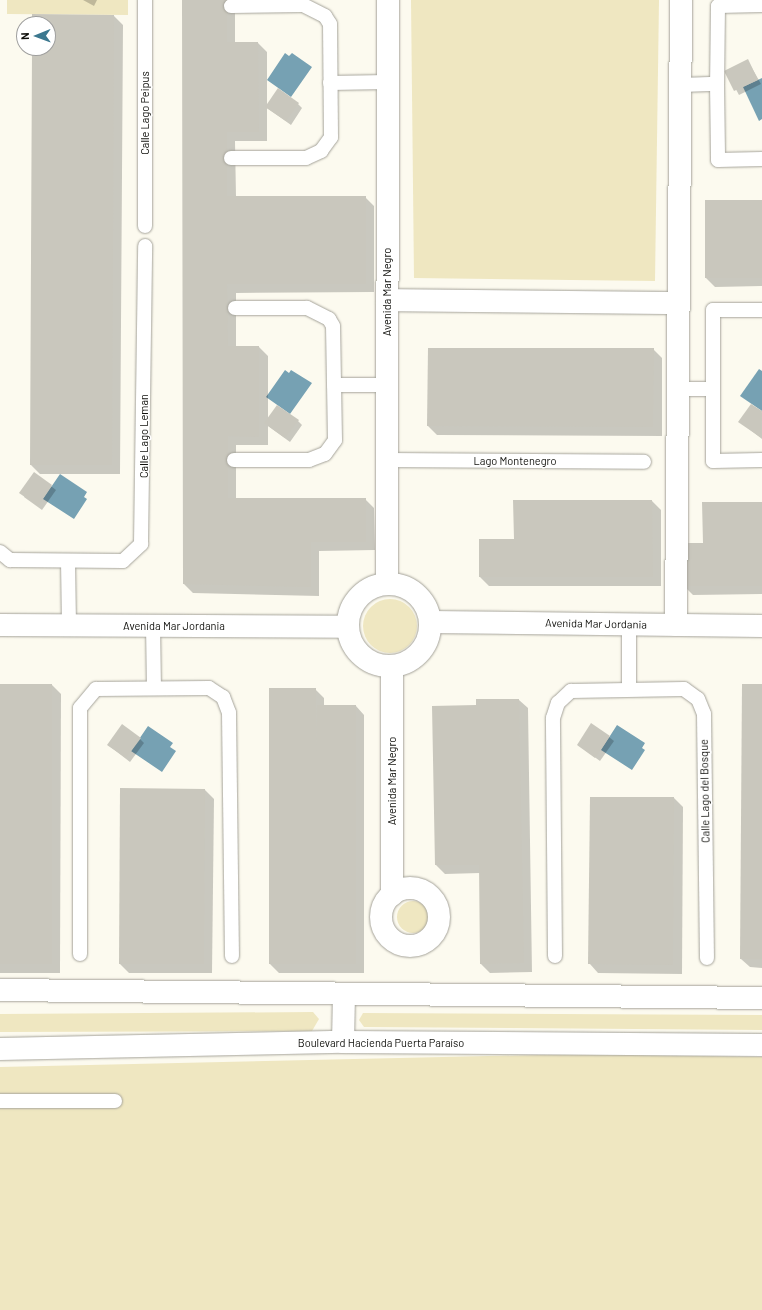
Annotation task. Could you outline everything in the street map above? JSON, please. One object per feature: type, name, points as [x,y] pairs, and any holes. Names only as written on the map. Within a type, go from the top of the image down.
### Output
[{"type":"street","name":"Avenida Mar Negro","points":[[387,583],[386,82],[388,0]]},
{"type":"street","points":[[676,624],[682,0]]},
{"type":"street","points":[[387,300],[679,302]]},
{"type":"street","points":[[387,583],[411,590],[421,598],[430,622],[429,635],[416,657],[392,666],[371,662],[362,656],[355,647],[348,627],[350,611],[359,597],[372,588],[387,583]]},
{"type":"street","name":"Avenida Mar Jordania","points":[[430,622],[762,626]]},
{"type":"street","name":"Avenida Mar Jordania","points":[[0,625],[348,627]]},
{"type":"street","name":"Avenida Mar Negro","points":[[392,666],[392,895]]},
{"type":"street","points":[[0,990],[344,996],[762,998]]},
{"type":"street","points":[[343,1042],[344,996]]},
{"type":"street","name":"Boulevard Hacienda Puerta Paraíso","points":[[0,1050],[343,1042],[762,1045]]},
{"type":"lane","name":"Calle Lago Peipus","points":[[145,0],[145,226]]},
{"type":"lane","points":[[231,6],[303,5],[318,11],[330,24],[331,137],[321,151],[306,158],[231,158]]},
{"type":"lane","points":[[762,6],[718,6],[717,84],[718,160],[762,159]]},
{"type":"lane","points":[[330,84],[386,82]]},
{"type":"lane","points":[[681,84],[717,84]]},
{"type":"lane","name":"Calle Lago Leman","points":[[0,552],[10,560],[123,561],[141,544],[145,246]]},
{"type":"lane","points":[[234,460],[309,460],[325,454],[334,440],[333,326],[322,313],[307,308],[235,308]]},
{"type":"lane","points":[[762,310],[713,310],[713,460],[762,460]]},
{"type":"lane","points":[[334,385],[387,385]]},
{"type":"lane","points":[[678,389],[714,389]]},
{"type":"lane","name":"Lago Montenegro","points":[[387,460],[644,462]]},
{"type":"lane","points":[[68,561],[69,625]]},
{"type":"lane","points":[[629,624],[629,689]]},
{"type":"lane","points":[[153,625],[154,687]]},
{"type":"lane","points":[[80,954],[80,708],[96,689],[154,687],[209,688],[227,704],[232,956]]},
{"type":"lane","name":"Calle Lago del Bosque","points":[[555,956],[555,710],[571,691],[684,689],[702,706],[707,958]]},
{"type":"lane","points":[[0,1101],[115,1100]]},
{"type":"shaded area","points":[[7,0],[128,0],[128,15],[7,14]]},
{"type":"shaded area","points":[[411,0],[659,0],[655,281],[414,278]]},
{"type":"shaded area","points":[[385,599],[395,599],[405,603],[413,611],[417,621],[417,631],[413,641],[405,649],[395,653],[385,653],[375,649],[367,641],[363,631],[363,621],[367,611],[375,603]]},
{"type":"shaded area","points":[[410,901],[416,901],[425,905],[429,917],[425,929],[416,933],[410,933],[401,929],[397,920],[397,914],[401,905]]},
{"type":"shaded area","points":[[313,1012],[319,1019],[312,1031],[0,1032],[0,1014]]},
{"type":"shaded area","points":[[363,1013],[762,1015],[762,1030],[364,1027],[359,1020]]},
{"type":"shaded area","points":[[581,1054],[762,1057],[762,1310],[0,1310],[0,1067]]},
{"type":"water","points":[[285,53],[289,56],[292,53],[312,67],[291,97],[267,80]]},
{"type":"water","points":[[762,78],[762,119],[759,121],[743,87]]},
{"type":"water","points":[[759,369],[762,371],[762,411],[740,396]]},
{"type":"water","points":[[285,370],[289,373],[291,370],[312,383],[290,414],[266,397]]},
{"type":"water","points":[[60,474],[87,492],[84,497],[87,499],[74,519],[43,499]]},
{"type":"water","points":[[617,725],[645,743],[642,748],[645,750],[632,770],[601,750]]},
{"type":"water","points":[[148,726],[173,743],[170,747],[176,751],[162,772],[131,751]]},
{"type":"building","points":[[182,0],[227,0],[227,42],[258,42],[259,132],[227,132],[227,196],[366,196],[366,284],[227,284],[228,346],[259,346],[259,437],[228,436],[228,498],[366,498],[366,542],[311,542],[311,587],[183,584]]},
{"type":"building","points":[[32,14],[114,15],[112,465],[30,465],[32,56],[56,56],[56,16],[32,16]]},
{"type":"building","points":[[748,59],[758,80],[734,91],[724,71]]},
{"type":"building","points":[[278,88],[299,103],[286,121],[265,107]]},
{"type":"building","points":[[705,200],[762,200],[762,278],[705,278]]},
{"type":"building","points":[[428,348],[654,348],[653,427],[427,426]]},
{"type":"building","points":[[751,404],[762,411],[760,437],[738,422]]},
{"type":"building","points":[[277,405],[299,420],[285,438],[264,423]]},
{"type":"building","points":[[34,472],[52,485],[38,506],[19,493]]},
{"type":"building","points":[[513,500],[652,500],[653,577],[479,577],[479,539],[514,539]]},
{"type":"building","points":[[702,502],[762,502],[762,586],[683,586],[683,543],[703,543]]},
{"type":"building","points":[[0,684],[52,684],[52,964],[0,964]]},
{"type":"building","points":[[742,684],[762,684],[762,959],[740,959]]},
{"type":"building","points":[[269,688],[316,688],[316,752],[317,705],[356,705],[356,964],[269,964]]},
{"type":"building","points":[[476,699],[519,699],[524,963],[480,964],[479,865],[435,865],[432,706],[476,705]]},
{"type":"building","points":[[591,723],[610,736],[595,758],[577,745]]},
{"type":"building","points":[[122,724],[141,738],[126,758],[107,745]]},
{"type":"building","points":[[120,788],[205,789],[204,964],[119,964]]},
{"type":"building","points":[[590,797],[674,797],[673,965],[588,964]]}]
